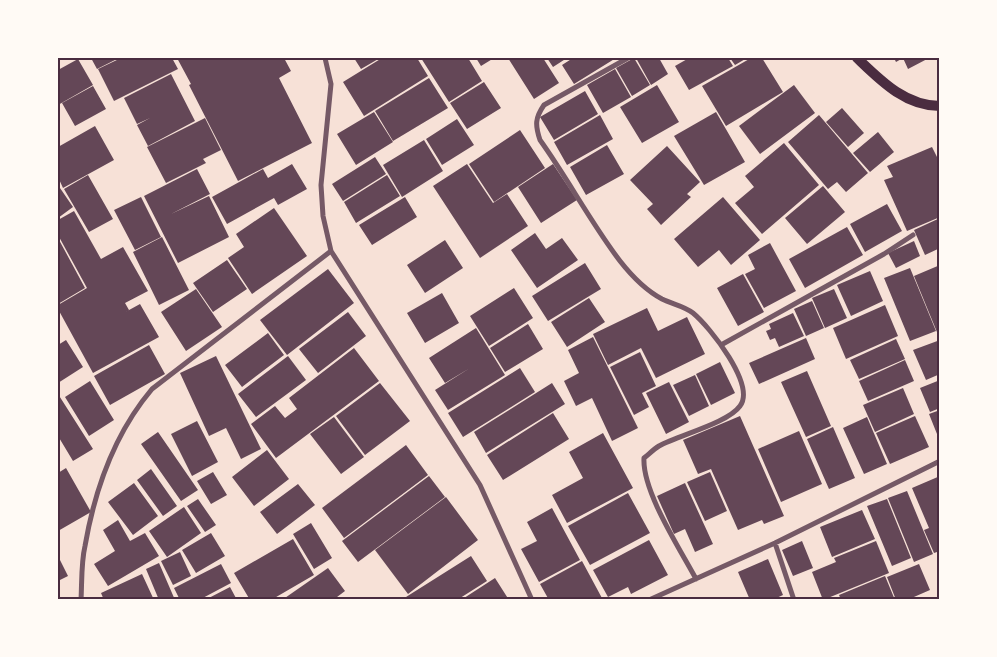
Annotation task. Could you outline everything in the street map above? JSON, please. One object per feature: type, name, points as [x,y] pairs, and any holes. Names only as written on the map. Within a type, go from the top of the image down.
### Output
[{"type":"main road","points":[[857,58],[886,86],[924,106],[940,106]]},
{"type":"street","points":[[325,58],[331,84],[321,185],[323,216],[331,251],[480,485],[532,600]]},
{"type":"street","points":[[628,58],[544,105],[536,116],[535,126],[540,140],[620,261],[640,284],[661,299],[691,312],[721,345],[743,385],[745,394],[741,406],[730,415],[658,446],[644,458],[643,470],[651,492],[696,579]]},
{"type":"street","points":[[721,345],[868,263],[913,235]]},
{"type":"street","points":[[81,600],[84,547],[105,465],[133,411],[152,389],[331,251]]},
{"type":"street","points":[[649,600],[775,542],[940,461]]},
{"type":"street","points":[[775,542],[794,600]]},
{"type":"building","points":[[91,58],[119,58],[97,69]]},
{"type":"building","points":[[121,58],[172,58],[178,69],[114,101],[98,69]]},
{"type":"building","points":[[177,58],[284,58],[291,71],[279,78],[312,143],[238,181]]},
{"type":"building","points":[[354,58],[380,58],[361,69]]},
{"type":"building","points":[[382,58],[417,58],[428,76],[364,116],[343,82]]},
{"type":"building","points":[[421,58],[468,58],[482,81],[449,102]]},
{"type":"building","points":[[476,58],[494,58],[481,66]]},
{"type":"building","points":[[508,58],[543,58],[559,83],[534,99]]},
{"type":"building","points":[[547,58],[567,58],[553,67]]},
{"type":"building","points":[[573,58],[616,58],[574,84],[562,65]]},
{"type":"building","points":[[634,58],[650,85],[632,96],[616,68]]},
{"type":"building","points":[[636,58],[659,58],[668,74],[651,85]]},
{"type":"building","points":[[689,58],[728,58],[733,66],[689,90],[675,66]]},
{"type":"building","points":[[730,58],[747,58],[735,65]]},
{"type":"building","points":[[751,58],[762,58],[783,92],[726,126],[702,86]]},
{"type":"building","points":[[894,58],[903,58],[896,62]]},
{"type":"building","points":[[903,58],[929,58],[908,69]]},
{"type":"building","points":[[78,59],[93,85],[58,105],[58,70]]},
{"type":"building","points":[[615,69],[631,97],[603,113],[587,85]]},
{"type":"building","points":[[171,74],[195,121],[148,146],[137,125],[150,118],[137,124],[124,98]]},
{"type":"building","points":[[429,78],[448,108],[393,141],[375,111]]},
{"type":"building","points":[[484,82],[501,108],[467,129],[450,103]]},
{"type":"building","points":[[657,85],[679,122],[642,143],[620,107]]},
{"type":"building","points":[[794,85],[815,113],[760,154],[739,126]]},
{"type":"building","points":[[93,86],[106,109],[75,126],[62,103]]},
{"type":"building","points":[[585,91],[598,114],[554,140],[540,117]]},
{"type":"building","points":[[842,108],[864,133],[848,147],[826,122]]},
{"type":"building","points":[[374,112],[393,142],[356,165],[337,134]]},
{"type":"building","points":[[716,112],[745,162],[704,185],[674,136]]},
{"type":"building","points":[[600,115],[613,139],[567,165],[554,142]]},
{"type":"building","points":[[819,115],[868,173],[846,192],[837,182],[828,189],[788,142]]},
{"type":"building","points":[[205,118],[221,150],[203,159],[206,163],[166,183],[147,147]]},
{"type":"building","points":[[457,119],[474,145],[442,165],[426,139]]},
{"type":"building","points":[[95,126],[114,160],[63,188],[58,177],[58,147]]},
{"type":"building","points":[[520,130],[545,168],[494,202],[469,164]]},
{"type":"building","points":[[878,132],[894,152],[870,172],[853,153]]},
{"type":"building","points":[[424,140],[443,171],[402,197],[383,165]]},
{"type":"building","points":[[784,143],[819,185],[762,234],[735,203],[754,187],[745,176]]},
{"type":"building","points":[[607,145],[624,174],[586,195],[570,167]]},
{"type":"building","points":[[667,146],[700,182],[687,194],[691,197],[661,225],[647,209],[653,204],[630,180]]},
{"type":"building","points":[[932,147],[940,163],[940,210],[937,206],[940,217],[907,231],[884,180],[893,177],[887,166]]},
{"type":"building","points":[[375,157],[386,174],[343,201],[332,184]]},
{"type":"building","points":[[292,164],[307,189],[278,205],[274,198],[227,224],[212,197],[263,169],[268,178]]},
{"type":"building","points":[[467,164],[493,203],[507,194],[528,226],[480,258],[433,186]]},
{"type":"building","points":[[553,164],[577,200],[541,223],[518,187]]},
{"type":"building","points":[[197,169],[210,194],[171,214],[209,196],[229,237],[178,263],[144,196]]},
{"type":"building","points":[[88,175],[113,219],[89,232],[64,189]]},
{"type":"building","points":[[387,175],[400,196],[356,223],[344,202]]},
{"type":"building","points":[[823,186],[845,212],[807,244],[785,218]]},
{"type":"building","points":[[60,188],[73,207],[58,218],[58,190]]},
{"type":"building","points":[[141,197],[161,237],[135,250],[114,210]]},
{"type":"building","points":[[405,197],[417,217],[372,245],[359,225]]},
{"type":"building","points":[[723,197],[760,240],[731,265],[719,250],[698,267],[674,239]]},
{"type":"building","points":[[887,204],[902,231],[865,252],[850,224]]},
{"type":"building","points":[[274,208],[307,256],[252,294],[228,258],[244,247],[236,234]]},
{"type":"building","points":[[74,211],[101,259],[123,247],[148,291],[125,303],[129,310],[120,315],[140,304],[159,337],[93,373],[58,309],[58,305],[87,288],[58,235],[58,220]]},
{"type":"building","points":[[940,218],[940,248],[925,255],[914,230]]},
{"type":"building","points":[[847,227],[863,255],[805,288],[789,259]]},
{"type":"building","points":[[535,233],[546,249],[562,238],[578,260],[537,288],[511,250]]},
{"type":"building","points":[[162,237],[189,290],[159,305],[133,252]]},
{"type":"building","points":[[58,238],[85,288],[58,304]]},
{"type":"building","points":[[445,240],[463,268],[425,293],[407,265]]},
{"type":"building","points":[[914,241],[920,256],[896,268],[888,253]]},
{"type":"building","points":[[770,243],[796,291],[764,308],[745,274],[755,269],[748,255]]},
{"type":"building","points":[[227,260],[247,289],[213,312],[193,283]]},
{"type":"building","points":[[585,263],[601,289],[548,321],[532,296]]},
{"type":"building","points":[[940,265],[940,337],[939,337],[914,276]]},
{"type":"building","points":[[910,268],[936,331],[910,341],[884,278]]},
{"type":"building","points":[[328,269],[354,303],[287,355],[260,320]]},
{"type":"building","points":[[870,271],[883,301],[851,316],[837,285]]},
{"type":"building","points":[[743,274],[764,312],[738,326],[717,288]]},
{"type":"building","points":[[514,288],[533,318],[489,346],[470,316]]},
{"type":"building","points":[[196,289],[222,327],[186,351],[161,312]]},
{"type":"building","points":[[834,289],[847,318],[825,328],[812,298]]},
{"type":"building","points":[[442,293],[459,323],[425,343],[407,313]]},
{"type":"building","points":[[589,298],[605,322],[567,347],[551,322]]},
{"type":"building","points":[[812,301],[824,328],[806,336],[794,309]]},
{"type":"building","points":[[885,305],[898,336],[846,359],[833,328]]},
{"type":"building","points":[[647,308],[658,331],[687,317],[705,354],[656,378],[641,348],[608,365],[593,334]]},
{"type":"building","points":[[348,312],[366,336],[318,373],[299,349]]},
{"type":"building","points":[[793,313],[804,336],[779,347],[775,338],[770,340],[766,331],[771,329],[769,324]]},
{"type":"building","points":[[528,324],[543,349],[505,372],[490,348]]},
{"type":"building","points":[[476,328],[505,375],[448,410],[435,390],[470,368],[445,383],[429,358]]},
{"type":"building","points":[[268,333],[284,355],[242,387],[225,365]]},
{"type":"building","points":[[593,337],[638,428],[612,441],[592,398],[576,406],[564,381],[579,373],[568,350]]},
{"type":"building","points":[[806,338],[815,359],[759,384],[749,363]]},
{"type":"building","points":[[896,339],[905,359],[859,379],[850,360]]},
{"type":"building","points":[[66,340],[83,367],[58,383],[58,345]]},
{"type":"building","points":[[940,340],[940,374],[926,380],[913,350]]},
{"type":"building","points":[[149,345],[165,374],[110,405],[94,376]]},
{"type":"building","points":[[354,348],[379,381],[276,458],[251,424],[275,406],[285,418],[297,409],[289,398]]},
{"type":"building","points":[[640,352],[656,386],[642,393],[649,407],[634,415],[610,367]]},
{"type":"building","points":[[216,356],[261,449],[241,459],[226,428],[209,436],[180,373]]},
{"type":"building","points":[[288,356],[306,380],[256,417],[238,394]]},
{"type":"building","points":[[905,360],[914,381],[868,401],[859,381]]},
{"type":"building","points":[[720,362],[735,393],[711,405],[696,374]]},
{"type":"building","points":[[520,368],[535,392],[463,437],[448,413]]},
{"type":"building","points":[[807,371],[831,426],[806,437],[781,382]]},
{"type":"building","points":[[695,375],[709,406],[689,416],[673,385]]},
{"type":"building","points":[[940,380],[940,408],[930,412],[920,388]]},
{"type":"building","points":[[90,381],[114,420],[89,436],[65,397]]},
{"type":"building","points":[[669,382],[689,422],[666,434],[646,393]]},
{"type":"building","points":[[380,383],[410,421],[365,455],[336,416]]},
{"type":"building","points":[[552,383],[565,404],[486,453],[474,432]]},
{"type":"building","points":[[903,388],[914,414],[875,432],[863,405]]},
{"type":"building","points":[[58,394],[93,449],[73,461],[58,436]]},
{"type":"building","points":[[940,410],[940,439],[939,439],[929,414]]},
{"type":"building","points":[[553,413],[569,439],[503,480],[487,455]]},
{"type":"building","points":[[740,416],[784,516],[764,524],[762,520],[738,530],[711,469],[698,474],[683,440]]},
{"type":"building","points":[[915,416],[929,447],[890,464],[876,433]]},
{"type":"building","points":[[334,417],[364,457],[341,474],[310,434]]},
{"type":"building","points":[[867,417],[887,464],[864,474],[843,428]]},
{"type":"building","points":[[197,421],[218,462],[192,476],[171,434]]},
{"type":"building","points":[[833,427],[855,478],[829,489],[807,439]]},
{"type":"building","points":[[799,431],[822,484],[781,502],[758,449]]},
{"type":"building","points":[[158,432],[198,490],[181,501],[141,444]]},
{"type":"building","points":[[603,433],[633,488],[567,523],[552,495],[583,478],[569,452]]},
{"type":"building","points":[[406,445],[428,475],[344,538],[322,508]]},
{"type":"building","points":[[267,450],[289,479],[254,506],[232,477]]},
{"type":"building","points":[[66,468],[91,512],[58,531],[58,473]]},
{"type":"building","points":[[151,469],[177,506],[163,516],[137,480]]},
{"type":"building","points":[[213,472],[227,495],[211,504],[197,481]]},
{"type":"building","points":[[710,472],[727,511],[705,521],[687,482]]},
{"type":"building","points":[[429,476],[445,497],[358,562],[342,541]]},
{"type":"building","points":[[940,476],[940,551],[934,553],[924,530],[929,528],[912,488]]},
{"type":"building","points":[[134,483],[158,516],[133,535],[108,502]]},
{"type":"building","points":[[685,483],[713,544],[695,552],[685,529],[674,534],[657,496]]},
{"type":"building","points":[[298,484],[315,505],[277,534],[260,512]]},
{"type":"building","points":[[907,491],[933,554],[914,562],[888,498]]},
{"type":"building","points":[[628,493],[650,533],[590,565],[568,526]]},
{"type":"building","points":[[446,497],[478,540],[408,594],[375,550]]},
{"type":"building","points":[[198,499],[216,525],[205,532],[187,506]]},
{"type":"building","points":[[887,499],[911,558],[892,566],[867,506]]},
{"type":"building","points":[[184,507],[201,533],[167,557],[149,531]]},
{"type":"building","points":[[552,508],[580,560],[539,582],[521,549],[537,541],[527,522]]},
{"type":"building","points":[[862,510],[875,539],[832,557],[820,527]]},
{"type":"building","points":[[118,520],[130,541],[145,533],[159,556],[108,586],[94,564],[115,551],[103,530]]},
{"type":"building","points":[[311,523],[332,558],[314,569],[293,534]]},
{"type":"building","points":[[211,533],[225,556],[196,573],[182,550]]},
{"type":"building","points":[[293,539],[314,575],[271,600],[250,600],[234,573]]},
{"type":"building","points":[[649,540],[668,575],[631,594],[628,587],[608,597],[593,570]]},
{"type":"building","points":[[802,541],[813,568],[793,576],[782,550]]},
{"type":"building","points":[[876,541],[889,573],[823,600],[812,572],[836,562],[834,558]]},
{"type":"building","points":[[180,552],[191,576],[173,585],[161,561]]},
{"type":"building","points":[[58,556],[68,576],[58,581]]},
{"type":"building","points":[[471,556],[487,581],[457,600],[408,600],[406,597]]},
{"type":"building","points":[[768,559],[783,595],[772,600],[750,600],[738,572]]},
{"type":"building","points":[[582,561],[603,600],[549,600],[540,584]]},
{"type":"building","points":[[159,563],[175,600],[159,600],[146,569]]},
{"type":"building","points":[[221,564],[231,583],[199,600],[180,600],[174,588]]},
{"type":"building","points":[[919,564],[930,590],[907,600],[896,600],[887,577]]},
{"type":"building","points":[[328,568],[345,591],[333,600],[282,600]]},
{"type":"building","points":[[142,574],[154,600],[104,600],[101,593]]},
{"type":"building","points":[[885,576],[895,600],[841,600],[839,595]]},
{"type":"building","points":[[495,578],[509,600],[461,600]]},
{"type":"building","points":[[230,587],[237,600],[205,600]]}]
